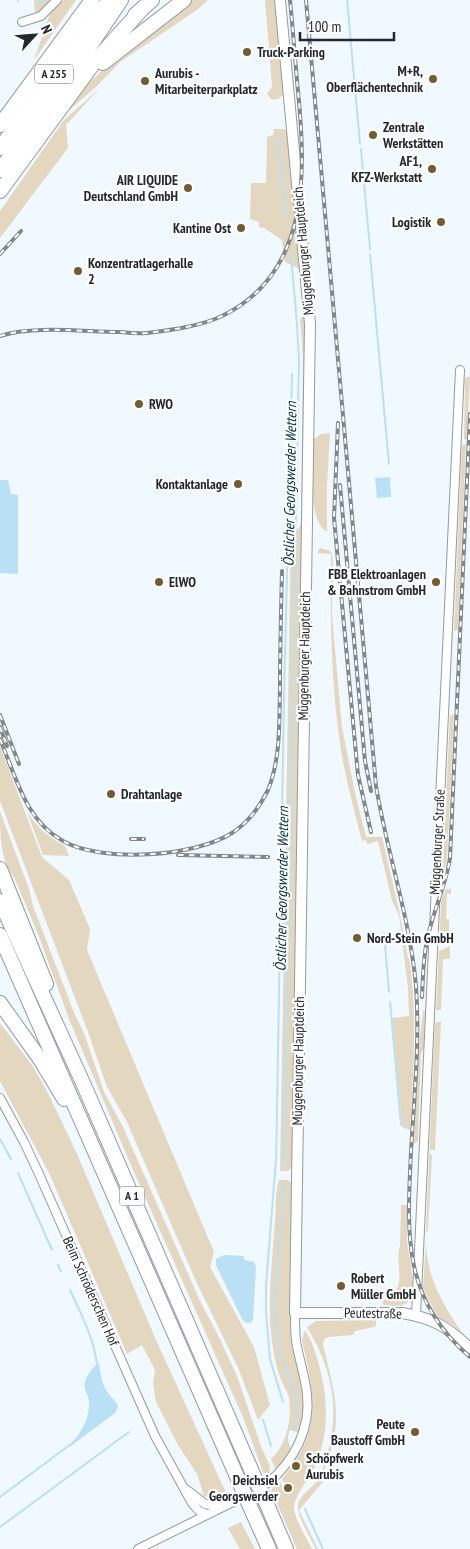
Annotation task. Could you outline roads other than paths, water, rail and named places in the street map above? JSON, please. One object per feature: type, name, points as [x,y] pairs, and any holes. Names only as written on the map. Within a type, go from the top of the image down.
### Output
[{"type":"highway","name":"A 255","points":[[0,125],[92,0]]},
{"type":"highway","name":"A 255","points":[[0,148],[109,0]]},
{"type":"highway","points":[[0,170],[75,68],[121,0]]},
{"type":"highway","points":[[76,87],[110,56],[184,0]]},
{"type":"highway","points":[[75,68],[147,5]]},
{"type":"highway","points":[[0,191],[115,37],[147,5]]},
{"type":"highway","points":[[0,869],[83,1083]]},
{"type":"highway","name":"A 1","points":[[0,901],[262,1486],[286,1549]]},
{"type":"highway","points":[[0,935],[86,1134]]},
{"type":"highway","name":"A 1","points":[[0,1003],[40,1059],[86,1134],[269,1549]]},
{"type":"street","points":[[22,22],[41,16],[56,0]]},
{"type":"street","name":"Müggenburger Hauptdeich","points":[[280,0],[310,324],[295,1313]]},
{"type":"street","name":"Müggenburger Straße","points":[[416,1315],[460,370]]},
{"type":"street","name":"Beim Schröderschen Hof","points":[[0,1098],[39,1174],[155,1436],[194,1506],[199,1511],[207,1514]]},
{"type":"street","points":[[262,1486],[280,1472],[293,1455],[301,1438],[306,1420],[307,1394],[296,1339],[295,1313]]},
{"type":"street","name":"Peutestraße","points":[[295,1313],[402,1313],[416,1315],[434,1321],[449,1329],[470,1348]]},
{"type":"street","name":"Beim Schröderschen Hof","points":[[182,1485],[200,1502],[222,1507]]},
{"type":"street","points":[[138,1549],[233,1502]]},
{"type":"water","points":[[390,477],[391,497],[377,498],[375,478]]},
{"type":"water","points":[[0,480],[8,480],[11,494],[18,495],[18,574],[0,573]]},
{"type":"water","points":[[224,1255],[244,1256],[244,1260],[254,1262],[256,1267],[253,1320],[250,1323],[246,1323],[242,1319],[216,1265],[216,1259]]},
{"type":"water","points":[[99,1362],[105,1387],[118,1407],[115,1413],[71,1446],[70,1444],[78,1435],[88,1413],[89,1401],[85,1387],[86,1379],[90,1371]]},
{"type":"waterway","points":[[38,0],[40,3],[43,0]]},
{"type":"waterway","points":[[347,0],[360,144]]},
{"type":"waterway","points":[[277,136],[286,217]]},
{"type":"waterway","points":[[361,149],[370,249]]},
{"type":"waterway","points":[[370,254],[389,464]]},
{"type":"waterway","points":[[284,1166],[299,360],[291,256]]},
{"type":"waterway","name":"Östlicher Georgswerder Wettern","points":[[283,1402],[270,1359],[266,1286],[276,1160],[292,374]]},
{"type":"waterway","points":[[384,933],[389,992]]},
{"type":"waterway","points":[[390,1002],[401,1125]]},
{"type":"waterway","points":[[0,1139],[11,1159]]},
{"type":"waterway","points":[[18,1173],[52,1250]]},
{"type":"waterway","points":[[284,1185],[275,1305],[281,1356],[296,1401],[297,1411],[294,1430]]},
{"type":"waterway","points":[[58,1265],[61,1271]]},
{"type":"waterway","points":[[70,1290],[90,1336],[97,1365]]},
{"type":"waterway","points":[[263,1420],[271,1446]]},
{"type":"waterway","points":[[0,1527],[129,1432]]},
{"type":"waterway","points":[[0,1497],[71,1444]]},
{"type":"waterway","name":"Östlicher Georgswerder Wettern","points":[[305,1509],[323,1549]]},
{"type":"railway","points":[[0,336],[43,330],[144,333],[197,325],[224,315],[252,296],[273,273],[287,247],[296,217],[301,186],[301,122],[290,0]]},
{"type":"railway","points":[[306,0],[376,786],[409,935],[416,986],[417,1048],[410,1182],[410,1238],[420,1288],[432,1312],[448,1335],[470,1357]]},
{"type":"railway","points":[[0,254],[21,231]]},
{"type":"railway","points":[[422,997],[426,944],[446,878],[450,858],[470,414]]},
{"type":"railway","points":[[338,423],[334,518],[358,775],[371,832]]},
{"type":"railway","points":[[340,485],[365,761],[371,791]]},
{"type":"railway","points":[[9,762],[23,796],[35,817],[52,834],[80,848],[124,854],[173,852],[216,841],[238,829],[253,814],[265,796],[275,765],[279,727],[282,571]]},
{"type":"railway","points":[[0,715],[19,764]]},
{"type":"railway","points":[[0,727],[7,746]]},
{"type":"railway","points":[[0,739],[11,767]]},
{"type":"railway","points":[[131,839],[144,839]]},
{"type":"railway","points":[[178,855],[268,857]]},
{"type":"place","name":"Truck-Parking","points":[[247,52]]},
{"type":"place","name":"M+R, Oberflächentechnik","points":[[433,79]]},
{"type":"place","name":"Aurubis - Mitarbeiterparkplatz","points":[[145,81]]},
{"type":"place","name":"Zentrale Werkstätten","points":[[373,135]]},
{"type":"place","name":"AF1, KFZ-Werkstatt","points":[[432,169]]},
{"type":"place","name":"AIR LIQUIDE Deutschland GmbH","points":[[188,188]]},
{"type":"place","name":"Logistik","points":[[441,222]]},
{"type":"place","name":"Kantine Ost","points":[[241,228]]},
{"type":"place","name":"Konzentratlagerhalle 2","points":[[78,271]]},
{"type":"place","name":"RWO","points":[[139,404]]},
{"type":"place","name":"Kontaktanlage","points":[[238,484]]},
{"type":"place","name":"ElWO","points":[[159,582]]},
{"type":"place","name":"FBB Elektroanlagen & Bahnstrom GmbH","points":[[436,582]]},
{"type":"place","name":"Drahtanlage","points":[[111,794]]},
{"type":"place","name":"Nord-Stein GmbH","points":[[357,938]]},
{"type":"place","name":"Robert Müller GmbH","points":[[341,1286]]},
{"type":"place","name":"Peute Baustoff GmbH","points":[[415,1432]]},
{"type":"place","name":"Schöpfwerk Aurubis","points":[[296,1466]]},
{"type":"place","name":"Deichsiel Georgswerder","points":[[288,1488]]}]
